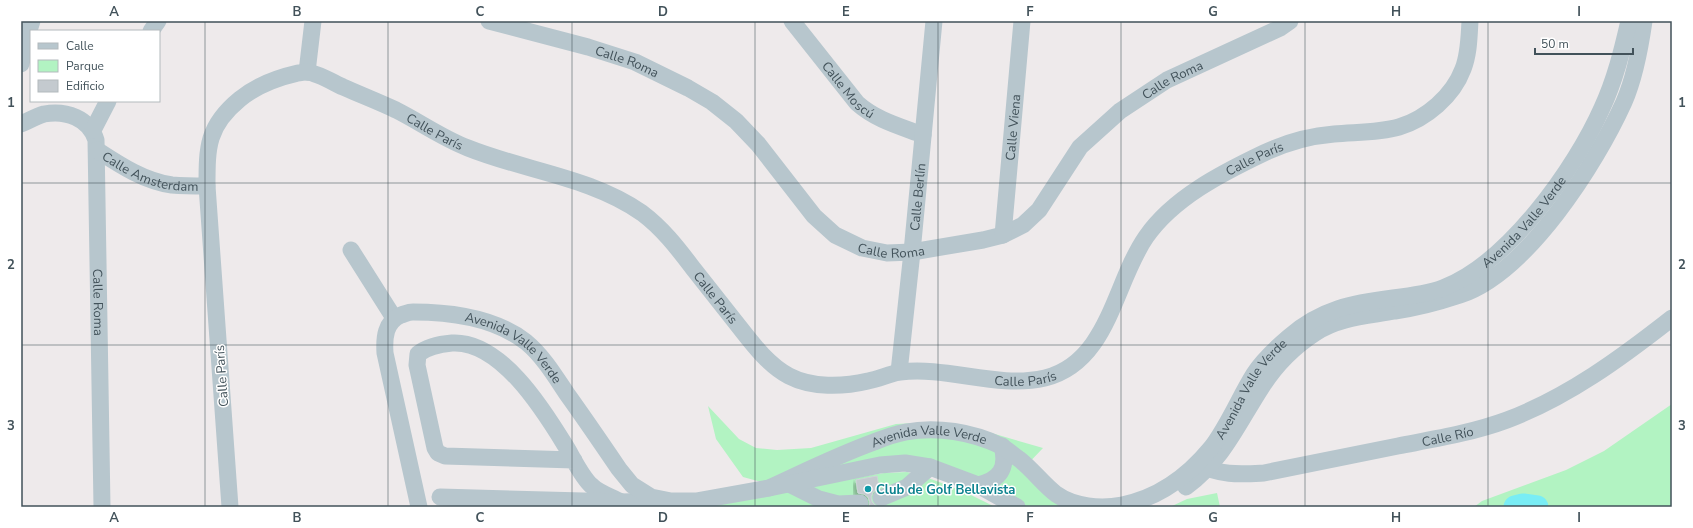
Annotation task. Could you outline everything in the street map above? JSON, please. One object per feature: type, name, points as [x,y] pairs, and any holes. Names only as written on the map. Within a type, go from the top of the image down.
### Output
[{"type":"street","points":[[21,64],[32,21]]},
{"type":"street","points":[[152,30],[158,21]]},
{"type":"street","points":[[307,72],[313,21]]},
{"type":"street","name":"Calle Roma","points":[[489,21],[588,47],[635,62],[688,88],[712,102],[736,121],[758,144],[814,216],[835,235],[862,248],[887,253],[912,252],[1003,235],[1023,225],[1039,210],[1080,147],[1120,111],[1168,80],[1280,28],[1290,21]]},
{"type":"street","name":"Calle Moscú","points":[[792,21],[857,103],[868,113],[881,120],[923,135]]},
{"type":"street","name":"Calle Berlín","points":[[899,372],[934,21]]},
{"type":"street","name":"Calle Viena","points":[[1003,235],[1022,21]]},
{"type":"street","name":"Calle París","points":[[230,507],[207,186],[207,155],[212,131],[227,110],[249,91],[276,78],[307,72],[398,111],[443,137],[469,148],[583,184],[622,200],[645,215],[666,234],[755,347],[774,367],[791,377],[814,384],[837,385],[864,382],[899,372],[934,372],[1000,380],[1026,381],[1051,377],[1073,365],[1092,347],[1105,325],[1132,261],[1146,236],[1162,218],[1215,177],[1272,149],[1303,139],[1331,134],[1369,132],[1399,127],[1426,115],[1449,93],[1463,70],[1469,43],[1470,21]]},
{"type":"street","name":"Avenida Valle Verde","points":[[769,488],[851,450],[907,432],[943,430],[969,435],[1002,446],[1026,464],[1057,494],[1076,504],[1096,507],[1119,506],[1142,501],[1170,486],[1202,466],[1255,372],[1272,352],[1292,334],[1313,320],[1336,308],[1367,301],[1423,294],[1444,288],[1468,276],[1484,265],[1501,249],[1553,189],[1589,136],[1612,84],[1629,21]]},
{"type":"street","name":"Avenida Valle Verde","points":[[1153,507],[1171,498],[1233,435],[1264,383],[1295,348],[1316,332],[1337,323],[1362,316],[1435,303],[1463,294],[1486,283],[1511,264],[1557,214],[1594,158],[1612,127],[1633,78],[1644,21]]},
{"type":"street","points":[[21,124],[44,114],[58,114],[72,116],[84,121],[93,130],[107,102]]},
{"type":"street","name":"Calle Roma","points":[[93,130],[97,150],[96,185],[101,369],[102,507]]},
{"type":"street","name":"Calle Amsterdam","points":[[97,150],[129,170],[152,180],[172,185],[207,186]]},
{"type":"street","points":[[351,250],[394,318],[387,329],[384,341],[385,354],[419,507]]},
{"type":"street","name":"Avenida Valle Verde","points":[[394,318],[410,312],[438,313],[472,317],[502,328],[526,342],[544,360],[619,469],[632,485],[652,497],[671,501],[696,501],[769,488],[880,465],[905,463],[930,467],[978,484],[1017,507]]},
{"type":"street","name":"Calle Río","points":[[1202,466],[1239,474],[1264,473],[1456,435],[1506,420],[1540,406],[1577,385],[1611,364],[1672,318]]},
{"type":"street","points":[[574,460],[445,456],[438,453],[435,448],[417,365],[418,354],[424,349],[441,344],[462,343],[478,347],[507,368],[526,387],[592,486],[621,502]]},
{"type":"street","points":[[978,484],[989,482],[998,476],[1003,467],[1005,456],[1002,446]]},
{"type":"street","points":[[881,498],[907,487],[930,467]]},
{"type":"street","points":[[789,484],[819,499],[838,504],[860,503]]},
{"type":"street","points":[[440,497],[621,502],[671,501]]},
{"type":"green space","points":[[1672,404],[1672,507],[1474,507],[1482,501],[1566,470],[1604,451]]},
{"type":"green space","points":[[708,406],[739,439],[756,448],[777,450],[811,448],[896,424],[936,422],[971,427],[1043,448],[1023,469],[1085,507],[1021,507],[998,496],[996,470],[976,482],[930,464],[769,484],[743,477],[716,439]]},
{"type":"green space","name":"Club de Golf Bellavista","points":[[907,472],[952,487],[995,507],[673,507],[884,473]]},
{"type":"green space","points":[[1217,493],[1220,507],[1170,507],[1187,499]]},
{"type":"building","points":[[877,476],[879,488],[873,492],[871,497],[872,502],[877,507],[869,507],[870,502],[868,497],[864,494],[858,493],[856,480]]},
{"type":"waterway","points":[[1515,507],[1523,505],[1537,507]]},
{"type":"place","name":"Club de Golf Bellavista","points":[[868,489]]}]
